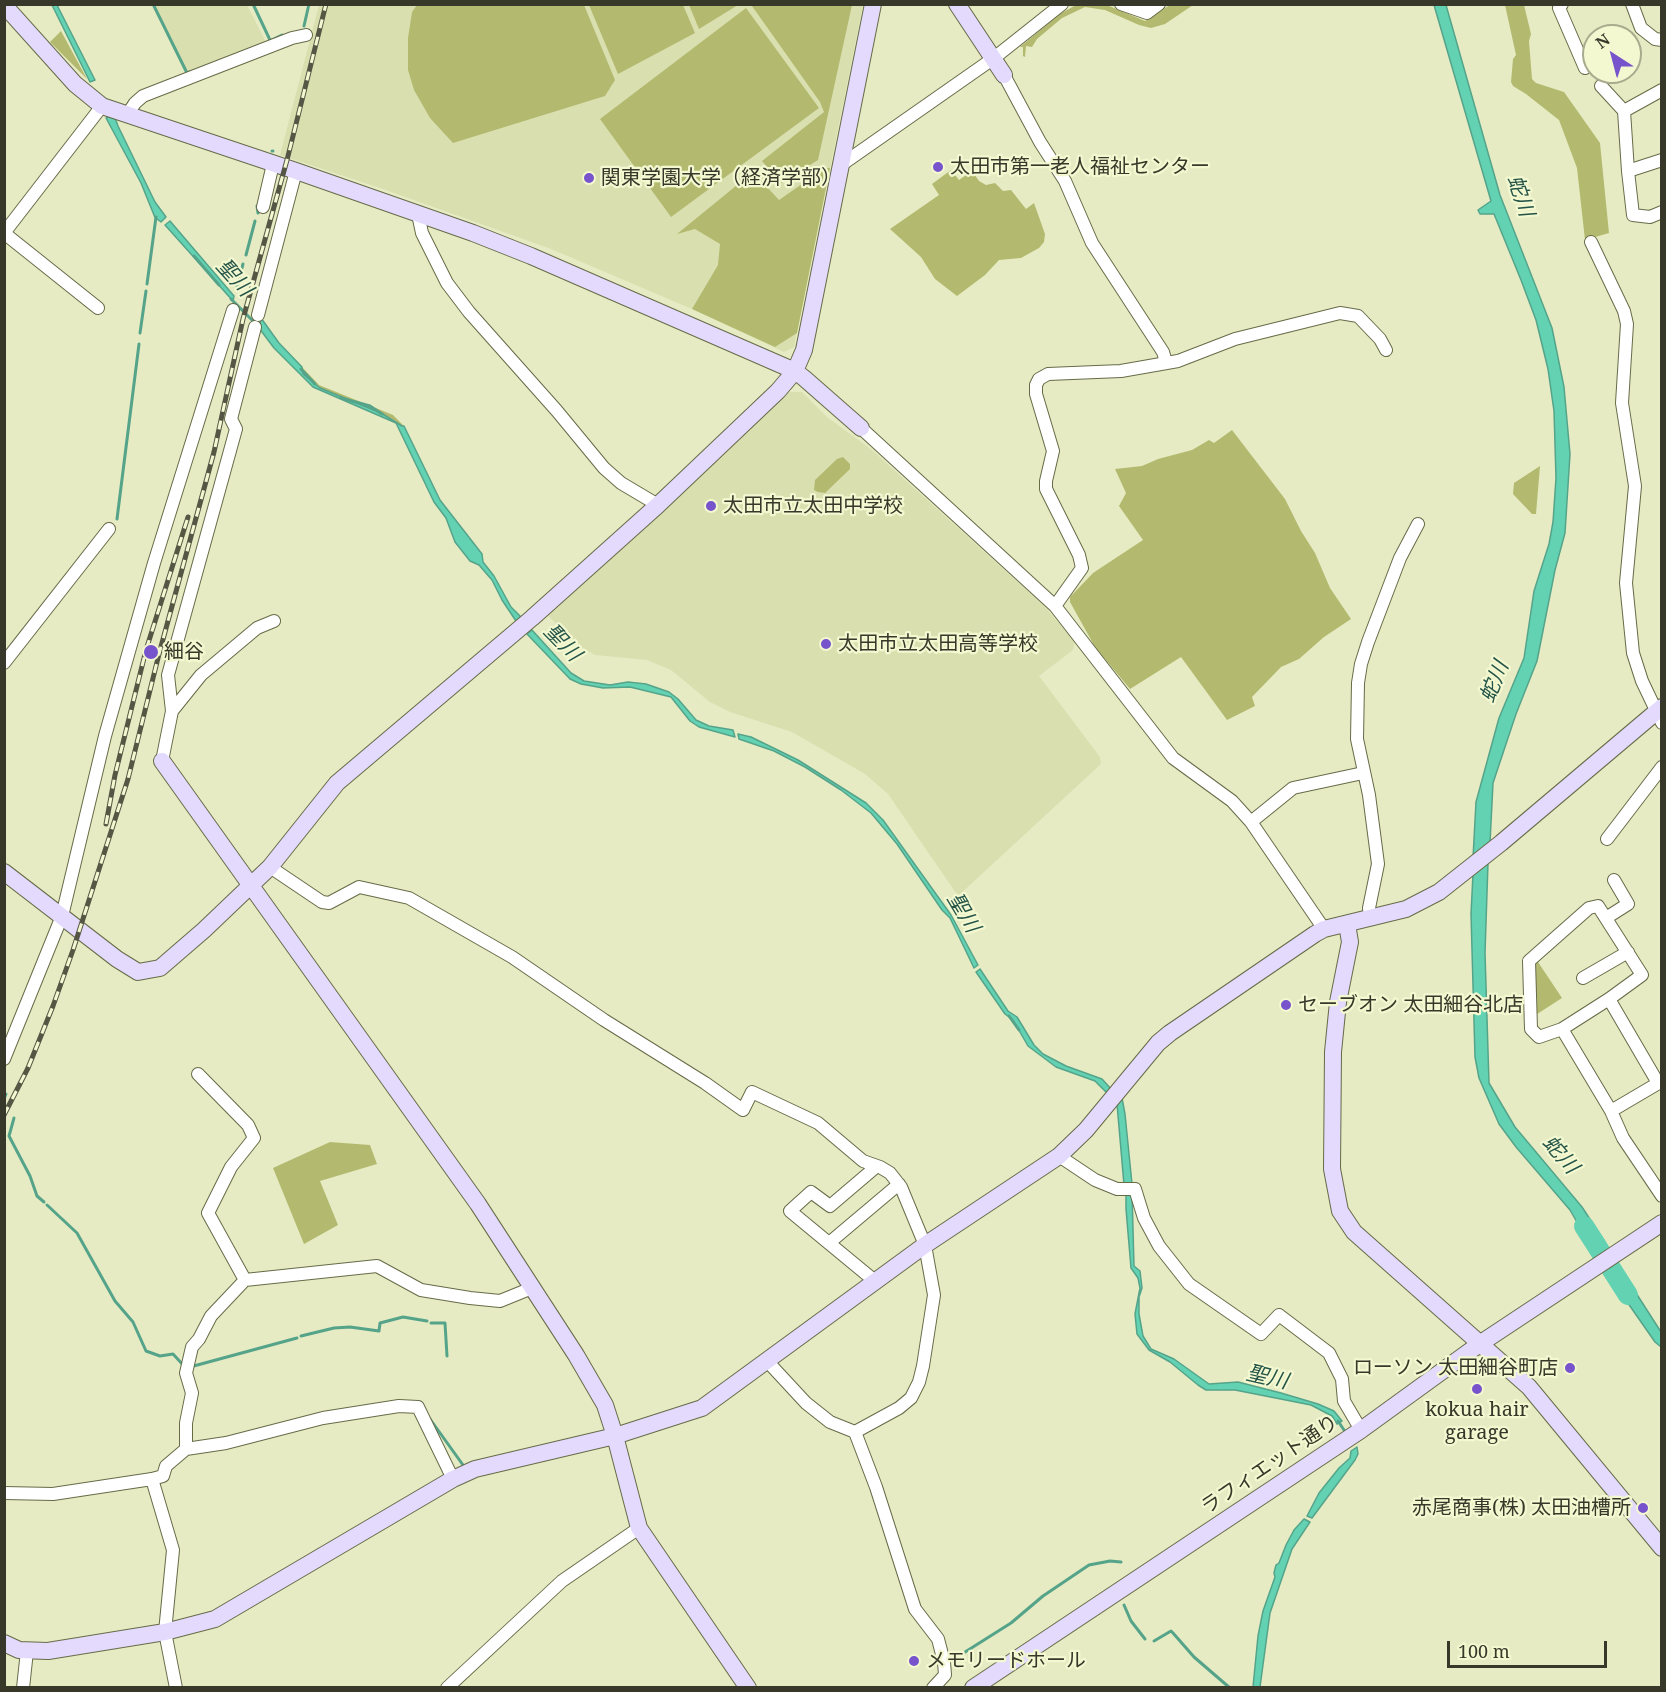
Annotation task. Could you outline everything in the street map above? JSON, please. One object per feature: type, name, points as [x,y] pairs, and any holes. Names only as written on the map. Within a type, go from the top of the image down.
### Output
[{"type":"street","points":[[4,872],[117,959],[138,972],[160,968],[270,867],[337,783],[527,623],[757,412],[795,371],[804,350],[873,4]]},
{"type":"street","points":[[957,4],[1004,75],[1040,142],[1065,181],[1092,243],[1163,352],[1166,362]]},
{"type":"street","points":[[841,165],[994,58],[1062,4]]},
{"type":"street","points":[[1121,4],[1147,13],[1159,4]]},
{"type":"street","points":[[1562,4],[1559,9],[1582,61]]},
{"type":"street","points":[[1632,4],[1641,28],[1655,39],[1662,40]]},
{"type":"street","points":[[4,5],[75,84],[102,106],[296,171],[531,256],[795,371],[861,428],[1055,606],[1173,758],[1232,801],[1251,822],[1324,929]]},
{"type":"street","points":[[128,115],[135,103],[143,96],[306,34]]},
{"type":"street","points":[[1601,86],[1624,111],[1633,215],[1650,217],[1662,212]]},
{"type":"street","points":[[1624,111],[1662,90]]},
{"type":"street","points":[[98,308],[4,233],[102,106]]},
{"type":"street","points":[[1628,171],[1662,160]]},
{"type":"street","points":[[262,207],[273,164]]},
{"type":"street","points":[[296,171],[231,419],[236,429],[168,675],[172,711],[162,761],[478,1204],[576,1354],[605,1405],[639,1528],[747,1688]]},
{"type":"street","points":[[418,214],[422,233],[447,283],[469,312],[604,468],[621,483],[658,505]]},
{"type":"street","points":[[4,1643],[19,1650],[48,1651],[165,1632],[215,1619],[453,1479],[476,1469],[615,1436],[702,1408],[768,1362],[925,1245],[1059,1156],[1086,1130],[1158,1043],[1285,953],[1324,929],[1406,909],[1426,900],[1459,878],[1660,714],[1642,681],[1634,652],[1626,583],[1635,486],[1622,403],[1627,324],[1624,311],[1591,242]]},
{"type":"street","points":[[4,1059],[62,916],[105,736],[154,563],[233,310]]},
{"type":"street","points":[[1055,606],[1083,568],[1079,555],[1046,489],[1053,451],[1036,394],[1039,379],[1048,374],[1121,371],[1178,361],[1235,339],[1340,313],[1358,316],[1380,339],[1386,350]]},
{"type":"street","points":[[1370,919],[1369,908],[1378,864],[1369,795],[1357,740],[1356,714],[1361,664],[1400,558],[1418,524]]},
{"type":"street","points":[[4,663],[109,529]]},
{"type":"street","points":[[172,711],[201,675],[257,628],[274,621]]},
{"type":"street","points":[[1607,839],[1662,767]]},
{"type":"street","points":[[1251,822],[1293,788],[1364,773]]},
{"type":"street","points":[[270,867],[322,902],[329,903],[360,887],[409,898],[512,957],[743,1110],[752,1092],[818,1123],[863,1161],[890,1173],[899,1184],[925,1245],[934,1295],[930,1328],[919,1382],[911,1398],[899,1408],[855,1432]]},
{"type":"street","points":[[1606,918],[1628,904],[1614,880]]},
{"type":"street","points":[[1598,906],[1628,952],[1642,975],[1562,1029],[1539,1037],[1532,1029],[1529,961],[1589,908],[1598,906]]},
{"type":"street","points":[[1347,924],[1350,942],[1338,1002],[1333,1052],[1332,1169],[1340,1211],[1354,1232],[1529,1387],[1662,1548]]},
{"type":"street","points":[[1583,978],[1628,952]]},
{"type":"street","points":[[1609,999],[1660,1082],[1611,1111]]},
{"type":"street","points":[[1562,1029],[1611,1111],[1623,1138],[1662,1196]]},
{"type":"street","points":[[198,1074],[248,1125],[254,1138],[231,1167],[208,1213],[245,1280]]},
{"type":"street","points":[[1059,1156],[1095,1180],[1117,1189],[1136,1188],[1144,1218],[1159,1246],[1189,1284],[1261,1334],[1279,1315],[1329,1353],[1342,1379],[1344,1401],[1361,1430]]},
{"type":"street","points":[[876,1282],[790,1210],[811,1192],[830,1206],[877,1166]]},
{"type":"street","points":[[830,1243],[899,1184]]},
{"type":"street","name":"ラフィエット通り","points":[[973,1688],[1361,1430],[1481,1343],[1662,1223]]},
{"type":"street","points":[[186,1449],[186,1423],[192,1393],[186,1373],[192,1347],[211,1316],[245,1280],[377,1266],[421,1290],[470,1298],[500,1301],[532,1288]]},
{"type":"street","points":[[768,1362],[806,1403],[830,1422],[855,1432],[880,1498],[915,1609],[938,1639],[945,1675],[933,1688]]},
{"type":"street","points":[[4,1493],[53,1494],[152,1479],[163,1476],[166,1466],[186,1449],[226,1443],[324,1418],[399,1406],[418,1407],[453,1479]]},
{"type":"street","points":[[152,1479],[173,1550],[165,1632],[176,1688]]},
{"type":"street","points":[[447,1688],[562,1581],[639,1528]]},
{"type":"street","points":[[24,1688],[27,1651]]},
{"type":"shaded area","points":[[754,4],[852,5],[818,160],[781,183],[762,161],[824,112],[820,102],[752,6]]},
{"type":"shaded area","points":[[153,5],[247,5],[266,42],[187,73]]},
{"type":"shaded area","name":"関東学園大学（経済学部）","points":[[319,5],[863,5],[794,347],[784,352],[692,309],[551,249],[280,155]]},
{"type":"shaded area","points":[[417,5],[584,5],[615,80],[605,96],[453,143],[430,118],[414,90],[408,70],[408,38],[412,12]]},
{"type":"shaded area","points":[[589,5],[683,5],[695,33],[618,74]]},
{"type":"shaded area","points":[[689,5],[738,5],[699,29]]},
{"type":"shaded area","points":[[1076,5],[1107,5],[1145,21],[1170,5],[1193,5],[1165,24],[1151,28],[1105,10],[1085,7],[1062,18],[1037,39],[1032,47],[1026,46],[1025,57],[1023,56],[1023,47],[1020,47],[1060,14]]},
{"type":"shaded area","points":[[1505,5],[1524,5],[1531,34],[1529,41],[1532,79],[1536,83],[1564,92],[1600,143],[1609,233],[1585,240],[1577,168],[1559,120],[1513,86],[1511,82],[1513,59],[1516,55]]},
{"type":"shaded area","points":[[746,8],[819,108],[671,217],[600,119]]},
{"type":"shaded area","points":[[61,31],[87,79],[50,42]]},
{"type":"shaded area","points":[[825,168],[830,168],[797,333],[775,347],[692,309],[718,265],[720,244],[695,229],[677,234],[753,172],[779,200]]},
{"type":"shaded area","points":[[951,170],[959,180],[972,171],[979,181],[986,185],[995,183],[1003,191],[1011,190],[1026,209],[1034,203],[1045,234],[1044,242],[1039,248],[1021,258],[999,260],[985,275],[957,296],[935,279],[921,257],[890,229],[939,195],[932,184]]},
{"type":"shaded area","points":[[302,367],[319,385],[393,415],[404,426],[320,388],[303,374]]},
{"type":"shaded area","name":"太田市立太田高等学校","points":[[790,392],[802,392],[827,417],[872,450],[1043,605],[1075,641],[1073,650],[1039,676],[1100,757],[1101,764],[958,896],[888,794],[865,774],[792,732],[730,712],[710,702],[671,670],[647,660],[595,655],[581,647],[546,614]]},
{"type":"shaded area","points":[[1232,430],[1285,499],[1315,553],[1330,588],[1351,619],[1324,637],[1299,659],[1281,667],[1252,697],[1255,706],[1227,720],[1181,657],[1130,689],[1095,647],[1070,602],[1070,597],[1093,573],[1143,540],[1119,506],[1126,493],[1115,469],[1142,466],[1192,450],[1209,440],[1214,443]]},
{"type":"shaded area","points":[[843,457],[850,464],[850,469],[825,493],[814,490],[815,480],[837,459]]},
{"type":"shaded area","points":[[1540,466],[1536,514],[1532,514],[1513,494],[1514,483]]},
{"type":"shaded area","points":[[1534,956],[1562,998],[1531,1018]]},
{"type":"shaded area","points":[[330,1142],[370,1145],[377,1164],[320,1181],[338,1225],[304,1244],[273,1168]]},
{"type":"water","points":[[52,5],[57,5],[95,80],[90,82]]},
{"type":"water","points":[[1434,5],[1446,5],[1500,195],[1552,328],[1564,387],[1570,454],[1565,533],[1555,570],[1537,661],[1493,783],[1490,843],[1473,858],[1476,802],[1499,718],[1524,658],[1534,591],[1549,544],[1553,522],[1556,478],[1554,411],[1548,369],[1536,320],[1521,280],[1494,214],[1480,214],[1478,210],[1491,201]]},
{"type":"water","points":[[114,115],[155,202],[166,217],[161,222],[156,220],[141,183],[106,118]]},
{"type":"water","points":[[170,221],[234,296],[233,301],[165,225]]},
{"type":"water","points":[[261,318],[279,343],[302,367],[303,374],[320,388],[381,413],[404,426],[440,500],[482,554],[483,562],[494,576],[511,607],[523,619],[518,624],[492,580],[479,565],[470,561],[455,542],[446,518],[434,502],[396,423],[313,387],[274,348],[259,328]]},
{"type":"water","points":[[532,630],[571,673],[584,681],[610,685],[628,682],[646,684],[669,692],[696,720],[709,726],[733,730],[735,737],[699,727],[690,721],[671,697],[630,687],[603,688],[581,684],[570,679],[527,634]]},
{"type":"water","points":[[738,734],[751,737],[798,760],[866,803],[883,820],[951,915],[978,965],[974,968],[950,918],[942,910],[897,844],[871,813],[805,767],[774,751],[739,739]]},
{"type":"water","points":[[1488,863],[1485,953],[1489,1083],[1515,1127],[1582,1207],[1605,1242],[1593,1250],[1570,1210],[1499,1124],[1479,1078],[1475,1057],[1471,914],[1473,874]]},
{"type":"water","points":[[980,969],[1008,1011],[1017,1017],[1034,1045],[1043,1054],[1066,1066],[1102,1079],[1112,1090],[1108,1094],[1095,1081],[1056,1067],[1028,1046],[1013,1020],[1005,1014],[976,972]]},
{"type":"water","points":[[1122,1098],[1132,1184],[1124,1185],[1117,1104]]},
{"type":"water","points":[[1132,1192],[1134,1266],[1140,1271],[1142,1288],[1139,1297],[1139,1314],[1143,1336],[1151,1349],[1174,1359],[1209,1384],[1238,1382],[1281,1393],[1334,1411],[1342,1421],[1337,1424],[1332,1416],[1311,1405],[1235,1390],[1206,1390],[1170,1362],[1149,1350],[1137,1334],[1135,1314],[1140,1288],[1138,1278],[1131,1268],[1126,1209],[1126,1193]]},
{"type":"water","points":[[1620,1268],[1661,1332],[1661,1347],[1655,1342],[1609,1276]]},
{"type":"water","points":[[1357,1447],[1358,1454],[1355,1460],[1312,1518],[1307,1516],[1319,1493],[1350,1458],[1351,1451]]},
{"type":"water","points":[[1304,1519],[1310,1522],[1292,1549],[1270,1613],[1260,1687],[1253,1687],[1258,1636],[1263,1611],[1275,1577],[1276,1565],[1294,1530]]},
{"type":"waterway","points":[[153,4],[187,73],[189,72]]},
{"type":"waterway","points":[[253,4],[270,40]]},
{"type":"waterway","points":[[304,26],[309,4]]},
{"type":"waterway","points":[[268,42],[282,35]]},
{"type":"waterway","points":[[257,206],[258,213]]},
{"type":"waterway","points":[[147,284],[156,217]]},
{"type":"waterway","points":[[246,255],[255,221]]},
{"type":"waterway","name":"聖川","points":[[194,256],[219,285]]},
{"type":"waterway","points":[[237,287],[243,264]]},
{"type":"waterway","points":[[140,333],[146,291]]},
{"type":"waterway","name":"聖川","points":[[231,299],[256,324]]},
{"type":"waterway","points":[[117,519],[139,344]]},
{"type":"waterway","name":"聖川","points":[[301,369],[315,384]]},
{"type":"waterway","name":"聖川","points":[[341,398],[370,406],[382,414]]},
{"type":"waterway","name":"聖川","points":[[1009,1016],[1019,1030]]},
{"type":"waterway","points":[[4,1093],[6,1094],[4,1099]]},
{"type":"waterway","points":[[14,1118],[9,1136],[30,1176],[37,1196],[44,1202]]},
{"type":"waterway","points":[[47,1205],[77,1233],[115,1301],[133,1322],[146,1351],[160,1356],[173,1354],[185,1367]]},
{"type":"waterway","name":"蛇川","points":[[1584,1226],[1628,1295]]},
{"type":"waterway","points":[[301,1336],[334,1328],[350,1327],[379,1331],[380,1323],[403,1317],[427,1321]]},
{"type":"waterway","points":[[431,1323],[445,1323],[447,1356]]},
{"type":"waterway","points":[[190,1367],[297,1338]]},
{"type":"waterway","points":[[430,1419],[463,1465]]},
{"type":"waterway","name":"聖川","points":[[1338,1421],[1346,1433]]},
{"type":"waterway","points":[[954,1659],[1011,1623],[1043,1596],[1089,1565],[1110,1561],[1121,1562]]},
{"type":"waterway","points":[[1124,1605],[1131,1621],[1145,1639]]},
{"type":"waterway","points":[[1154,1641],[1171,1631],[1194,1657],[1230,1688]]},
{"type":"railway","points":[[4,1115],[28,1068],[53,1006],[128,779],[159,654],[214,452],[243,319],[287,160],[326,4]]},
{"type":"railway","points":[[106,824],[115,775],[146,650],[188,517]]},
{"type":"place","name":"太田市第一老人福祉センター","points":[[938,167]]},
{"type":"place","name":"関東学園大学（経済学部）","points":[[589,178]]},
{"type":"place","name":"太田市立太田中学校","points":[[711,506]]},
{"type":"place","name":"太田市立太田高等学校","points":[[826,644]]},
{"type":"place","name":"細谷","points":[[151,652]]},
{"type":"place","name":"セーブオン 太田細谷北店","points":[[1286,1005]]},
{"type":"place","name":"ローソン 太田細谷町店","points":[[1570,1368]]},
{"type":"place","name":"kokua hair garage","points":[[1477,1389]]},
{"type":"place","name":"赤尾商事(株) 太田油槽所","points":[[1643,1508]]},
{"type":"place","name":"メモリードホール","points":[[914,1661]]}]
